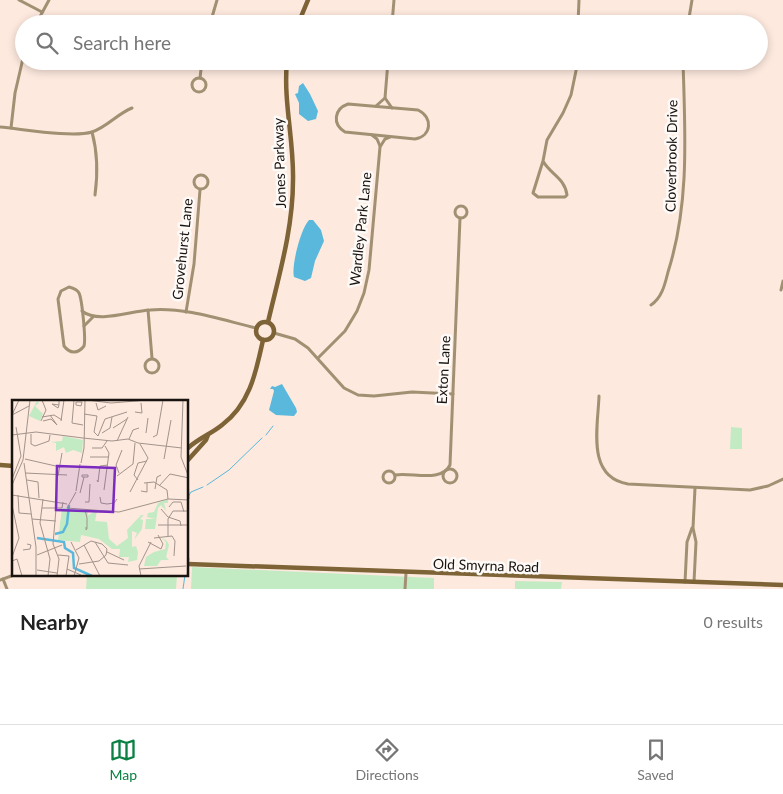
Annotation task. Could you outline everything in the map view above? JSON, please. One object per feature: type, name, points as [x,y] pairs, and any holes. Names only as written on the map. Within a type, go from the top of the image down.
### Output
[{"type":"street","points":[[20,0],[42,12]]},
{"type":"street","points":[[40,15],[50,0]]},
{"type":"street","points":[[213,15],[217,0]]},
{"type":"street","points":[[302,15],[308,0]]},
{"type":"street","points":[[392,15],[394,0]]},
{"type":"street","points":[[578,15],[579,0]]},
{"type":"street","points":[[689,15],[692,0]]},
{"type":"street","points":[[11,128],[14,93],[20,70]]},
{"type":"street","points":[[200,78],[201,70]]},
{"type":"street","name":"Jones Parkway","points":[[268,322],[291,220],[293,172],[286,85],[287,70]]},
{"type":"street","points":[[387,70],[385,98],[392,108]]},
{"type":"street","points":[[543,161],[563,183],[567,196],[538,197],[533,194],[547,140],[569,101],[577,70]]},
{"type":"street","name":"Cloverbrook Drive","points":[[651,305],[660,297],[674,254],[681,217],[685,174],[684,70]]},
{"type":"street","points":[[200,78],[206,81],[207,86],[204,90],[198,92],[193,88],[192,84],[194,79],[200,78]]},
{"type":"street","points":[[376,106],[385,98]]},
{"type":"street","points":[[346,105],[392,108],[421,111],[428,118],[427,132],[419,138],[345,132],[338,127],[336,117],[340,108],[346,105]]},
{"type":"street","points":[[0,127],[73,134],[92,132],[104,127],[132,108]]},
{"type":"street","points":[[92,132],[98,163],[95,195]]},
{"type":"street","points":[[372,135],[377,139],[380,147]]},
{"type":"street","points":[[380,147],[384,140],[390,136]]},
{"type":"street","name":"Wardley Park Lane","points":[[318,358],[345,331],[364,293],[370,264],[380,147]]},
{"type":"street","name":"Grovehurst Lane","points":[[200,175],[207,178],[208,182],[206,187],[200,190],[194,186],[194,181],[200,175]]},
{"type":"street","name":"Grovehurst Lane","points":[[186,312],[194,264],[200,190]]},
{"type":"street","name":"Exton Lane","points":[[462,205],[466,208],[467,213],[465,217],[460,218],[456,216],[454,210],[462,205]]},
{"type":"street","name":"Exton Lane","points":[[445,471],[450,465],[460,218]]},
{"type":"street","points":[[781,290],[783,281]]},
{"type":"street","points":[[70,287],[78,292],[82,312],[84,346],[77,352],[69,351],[63,342],[58,299],[62,290],[70,287]]},
{"type":"street","points":[[82,312],[93,317],[148,310],[172,310],[256,328]]},
{"type":"street","points":[[148,310],[152,358]]},
{"type":"street","points":[[84,326],[93,317]]},
{"type":"street","points":[[268,322],[273,326],[274,333],[270,339],[263,340],[257,335],[256,328],[260,324],[268,322]]},
{"type":"street","points":[[274,333],[302,344],[318,358],[344,388],[358,395],[374,396],[412,392],[453,394]]},
{"type":"street","points":[[189,447],[233,416],[245,401],[252,385],[263,340]]},
{"type":"street","points":[[152,358],[158,360],[160,365],[158,370],[152,373],[146,370],[145,365],[146,361],[152,358]]},
{"type":"street","points":[[599,396],[598,455],[600,463],[615,480],[628,484],[750,490],[768,486],[783,479]]},
{"type":"street","points":[[189,459],[206,440],[208,435]]},
{"type":"street","points":[[395,475],[395,480],[392,483],[387,483],[383,479],[383,475],[387,471],[392,471],[395,475],[436,475],[445,471],[450,470],[455,472],[456,477],[454,481],[450,483],[444,480],[443,475],[445,471]]},
{"type":"street","points":[[686,582],[687,542],[692,528],[694,488]]},
{"type":"street","points":[[692,528],[696,542],[694,582]]},
{"type":"street","name":"Old Smyrna Road","points":[[189,564],[783,585]]},
{"type":"street","points":[[405,589],[406,573]]},
{"type":"street","points":[[2,580],[7,589]]},
{"type":"green space","points":[[731,427],[742,428],[742,449],[730,449]]},
{"type":"green space","points":[[192,567],[434,578],[434,589],[191,589]]},
{"type":"green space","points":[[87,576],[177,576],[176,589],[86,589]]},
{"type":"green space","points":[[515,581],[562,582],[561,589],[515,589]]},
{"type":"water","points":[[303,83],[318,111],[316,119],[308,121],[299,114],[299,103],[295,94],[298,93],[299,86]]},
{"type":"water","points":[[309,220],[313,220],[321,230],[324,241],[315,261],[311,278],[305,281],[294,277],[293,272],[300,239]]},
{"type":"water","points":[[282,384],[296,408],[297,412],[294,416],[276,415],[269,410],[274,391],[270,389],[272,386],[275,387]]},
{"type":"waterway","points":[[266,435],[273,426]]},
{"type":"waterway","points":[[207,485],[229,470],[262,438]]},
{"type":"waterway","points":[[189,495],[191,492],[203,487]]},
{"type":"waterway","points":[[183,589],[185,576]]}]
